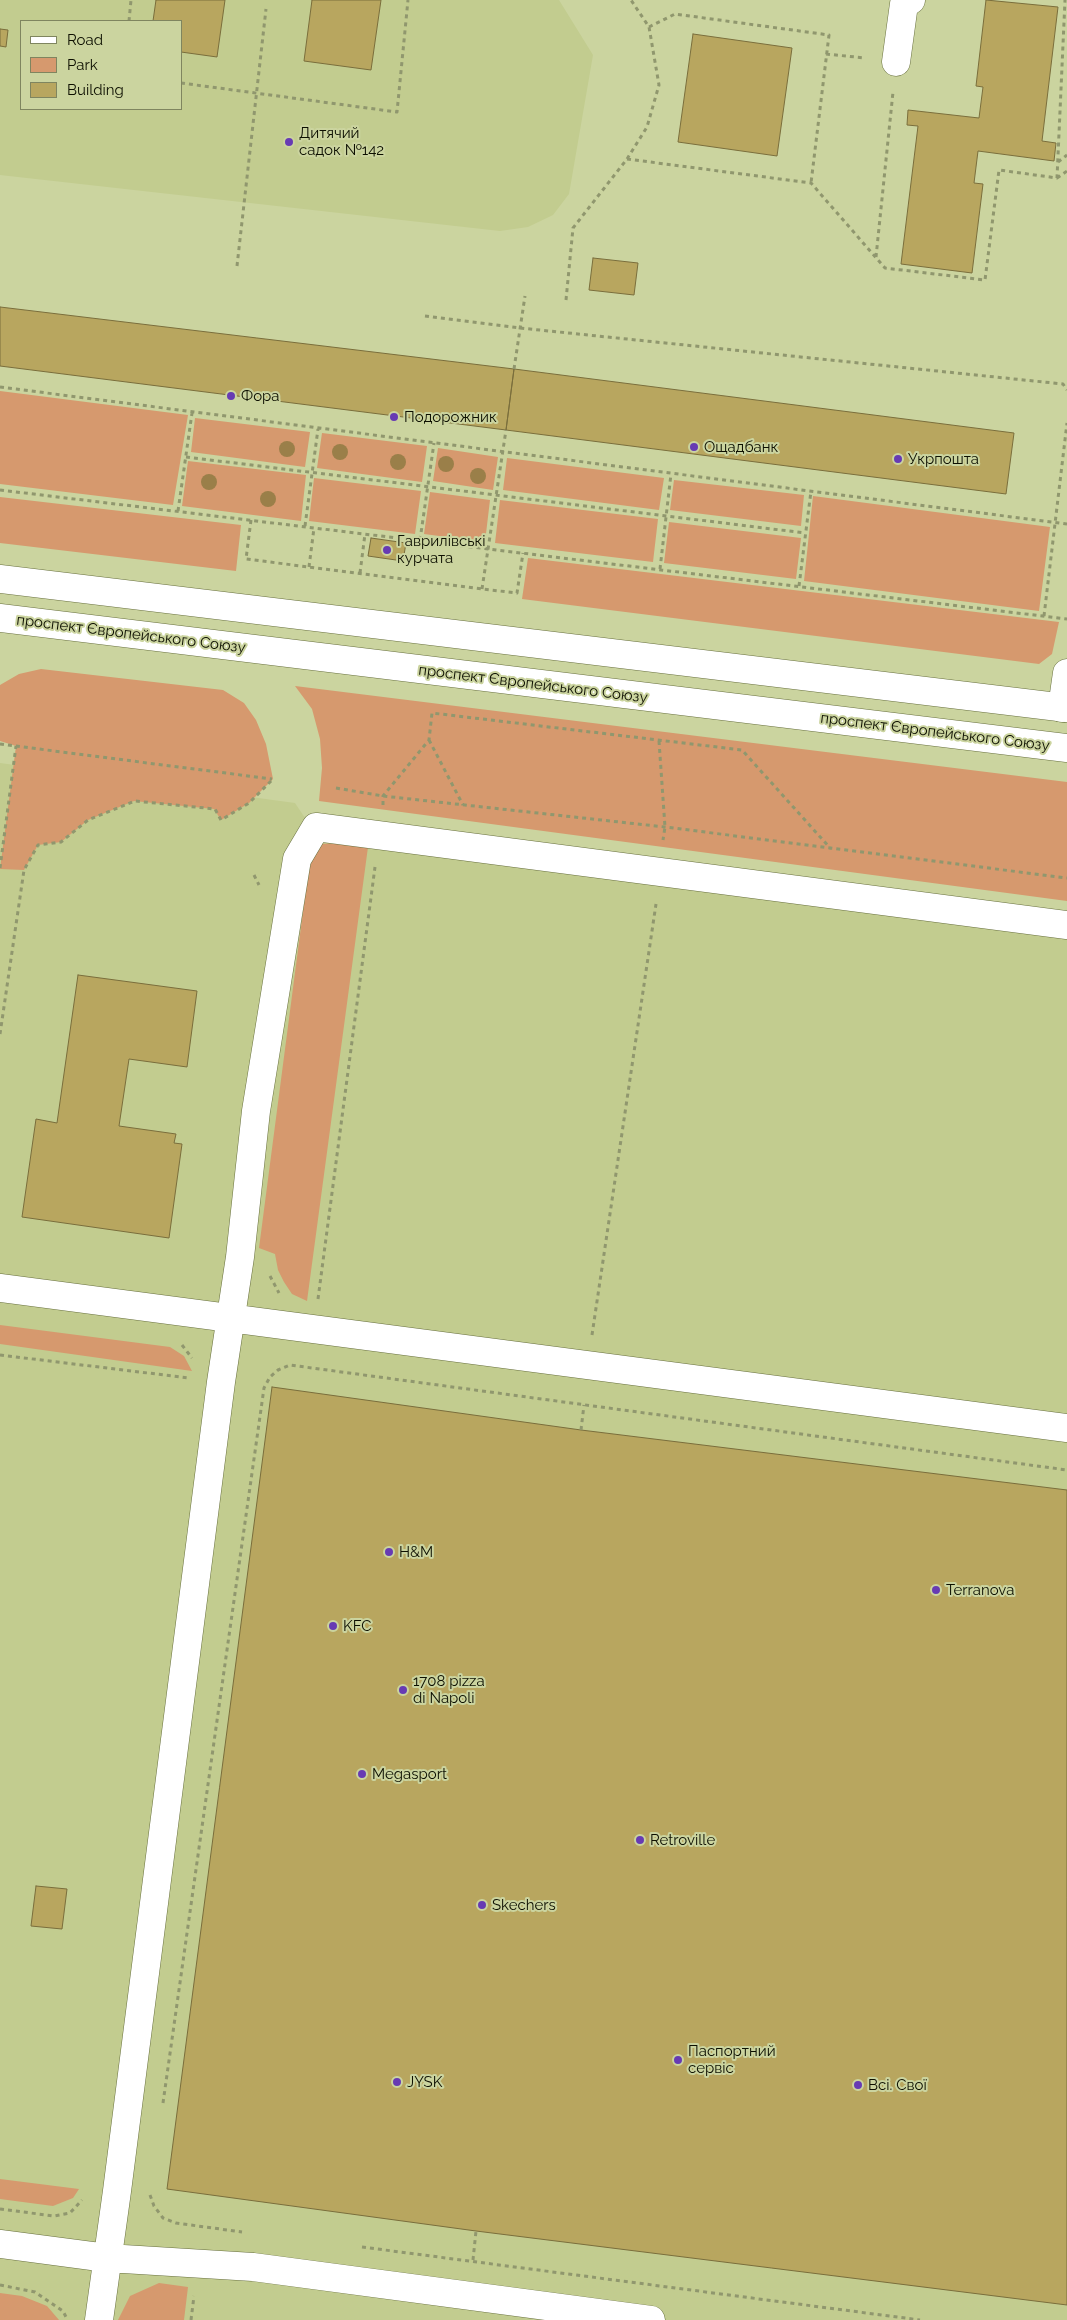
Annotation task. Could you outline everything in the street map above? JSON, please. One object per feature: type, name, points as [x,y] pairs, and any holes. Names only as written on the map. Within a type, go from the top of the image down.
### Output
[{"type":"main road","points":[[896,62],[904,4],[911,0]]},
{"type":"main road","points":[[0,579],[1065,708],[1067,673]]},
{"type":"main road","name":"проспект Європейського Союзу","points":[[0,618],[1067,748]]},
{"type":"main road","points":[[99,2320],[221,1382],[231,1319],[256,1111],[297,859],[316,828],[1067,925]]},
{"type":"main road","points":[[0,1288],[1067,1428]]},
{"type":"main road","points":[[0,2244],[107,2258],[253,2267],[651,2320]]},
{"type":"path","points":[[128,20],[131,0]]},
{"type":"path","points":[[182,83],[397,112],[408,0]]},
{"type":"path","points":[[566,300],[573,228],[626,159],[647,127],[659,85],[649,27],[632,0]]},
{"type":"path","points":[[1057,178],[1066,0]]},
{"type":"path","points":[[237,266],[266,9]]},
{"type":"path","points":[[649,27],[675,14],[828,36],[811,183]]},
{"type":"path","points":[[826,54],[896,62],[876,257]]},
{"type":"path","points":[[1058,162],[1067,155]]},
{"type":"path","points":[[626,159],[811,183],[885,268],[986,280],[999,170],[1057,178],[1067,171]]},
{"type":"path","points":[[514,369],[525,296]]},
{"type":"path","points":[[424,316],[520,328],[1063,384],[1067,390]]},
{"type":"path","points":[[0,387],[1067,524]]},
{"type":"path","points":[[178,511],[192,412]]},
{"type":"path","points":[[1044,616],[1067,423]]},
{"type":"path","points":[[305,526],[318,429]]},
{"type":"path","points":[[482,589],[506,430]]},
{"type":"path","points":[[420,540],[434,443]]},
{"type":"path","points":[[186,457],[806,533]]},
{"type":"path","points":[[660,569],[671,474]]},
{"type":"path","points":[[0,490],[1067,619]]},
{"type":"path","points":[[799,586],[810,491]]},
{"type":"path","points":[[251,520],[246,559],[482,589],[517,592],[522,553]]},
{"type":"path","points":[[309,567],[314,528]]},
{"type":"path","points":[[360,573],[365,534]]},
{"type":"path","points":[[383,796],[429,740],[432,713],[742,750],[831,848]]},
{"type":"path","points":[[429,740],[463,804]]},
{"type":"path","points":[[659,741],[665,827]]},
{"type":"path","points":[[0,744],[273,779],[249,804],[221,820],[214,810],[134,801],[88,820],[61,842],[38,845],[24,870],[0,1034]]},
{"type":"path","points":[[0,868],[16,746]]},
{"type":"path","points":[[336,788],[383,796],[665,827],[1067,878]]},
{"type":"path","points":[[318,1300],[376,862]]},
{"type":"path","points":[[591,1338],[656,902]]},
{"type":"path","points":[[268,1268],[279,1293],[284,1297]]},
{"type":"path","points":[[0,1355],[198,1379]]},
{"type":"path","points":[[162,2107],[262,1398],[264,1388],[270,1377],[278,1370],[290,1366],[1067,1470]]},
{"type":"path","points":[[581,1430],[584,1405]]},
{"type":"path","points":[[152,2186],[150,2196],[154,2206],[163,2218],[176,2223],[250,2233]]},
{"type":"path","points":[[0,2209],[54,2216],[70,2213],[86,2195]]},
{"type":"path","points":[[473,2260],[476,2231]]},
{"type":"path","points":[[357,2246],[920,2320]]},
{"type":"path","points":[[0,2285],[35,2292],[63,2311],[68,2320]]},
{"type":"path","points":[[190,2320],[194,2294]]},
{"type":"shaded area","name":"Дитячий садок №142","points":[[0,0],[559,0],[593,55],[569,194],[553,215],[528,227],[500,231],[0,175]]},
{"type":"shaded area","points":[[0,763],[295,803],[317,836],[1067,935],[1067,2320],[0,2320]]},
{"type":"green space","points":[[0,391],[188,415],[173,505],[0,484]]},
{"type":"green space","points":[[195,418],[310,432],[305,467],[191,452]]},
{"type":"green space","points":[[322,433],[427,446],[422,482],[317,468]]},
{"type":"green space","points":[[438,448],[498,457],[493,490],[433,481]]},
{"type":"green space","points":[[507,458],[664,478],[659,510],[503,490]]},
{"type":"green space","points":[[188,461],[306,475],[301,521],[182,506]]},
{"type":"green space","points":[[314,478],[421,491],[415,534],[309,521]]},
{"type":"green space","points":[[674,480],[804,495],[801,526],[670,510]]},
{"type":"green space","points":[[430,492],[490,500],[485,542],[424,534]]},
{"type":"green space","points":[[813,496],[1050,527],[1039,611],[804,581]]},
{"type":"green space","points":[[0,497],[241,525],[236,571],[0,543]]},
{"type":"green space","points":[[500,500],[658,519],[653,562],[495,543]]},
{"type":"green space","points":[[669,522],[801,538],[796,579],[664,563]]},
{"type":"green space","points":[[528,558],[1059,622],[1052,654],[1039,664],[522,599]]},
{"type":"green space","points":[[41,669],[223,690],[244,703],[256,720],[266,744],[273,779],[249,803],[221,820],[214,809],[134,801],[88,820],[61,842],[38,845],[24,870],[0,869],[16,746],[0,741],[0,685],[19,674]]},
{"type":"green space","points":[[295,686],[1067,782],[1067,901],[319,801],[322,768],[320,739],[312,709]]},
{"type":"green space","points":[[339,843],[368,847],[307,1301],[292,1294],[278,1270],[275,1254],[259,1248],[310,858],[321,844]]},
{"type":"green space","points":[[0,1325],[170,1347],[184,1356],[192,1371],[0,1344]]},
{"type":"green space","points":[[0,2179],[79,2189],[73,2198],[53,2206],[0,2199]]},
{"type":"green space","points":[[159,2283],[188,2287],[184,2320],[118,2320],[130,2296]]},
{"type":"green space","points":[[0,2293],[22,2296],[47,2306],[59,2320],[0,2320]]},
{"type":"building","points":[[156,0],[225,0],[217,57],[182,52],[182,20],[153,20]]},
{"type":"building","points":[[312,0],[381,0],[371,70],[304,61]]},
{"type":"building","points":[[986,0],[1058,7],[1042,141],[1056,143],[1054,161],[978,151],[974,183],[983,184],[972,273],[901,264],[918,126],[907,125],[908,110],[979,118],[983,87],[976,86]]},
{"type":"building","points":[[0,29],[8,30],[6,47],[0,46]]},
{"type":"building","points":[[693,34],[792,48],[777,156],[678,142]]},
{"type":"building","points":[[593,258],[638,263],[634,295],[589,290]]},
{"type":"building","points":[[0,307],[514,369],[506,430],[0,366]]},
{"type":"building","points":[[514,369],[1014,433],[1006,494],[506,430]]},
{"type":"building","name":"Гаврилівські курчата","points":[[371,538],[406,543],[403,561],[368,556]]},
{"type":"building","points":[[78,975],[197,991],[187,1067],[129,1059],[119,1126],[176,1134],[174,1143],[182,1144],[169,1238],[22,1217],[36,1119],[57,1123]]},
{"type":"building","name":"Retroville","points":[[272,1387],[581,1430],[1067,1490],[1067,2305],[476,2231],[167,2189]]},
{"type":"building","points":[[36,1886],[67,1889],[62,1929],[31,1926]]},
{"type":"place","name":"Дитячий садок №142","points":[[289,142]]},
{"type":"place","name":"Фора","points":[[231,396]]},
{"type":"place","name":"Подорожник","points":[[394,417]]},
{"type":"place","name":"Ощадбанк","points":[[694,447]]},
{"type":"place","name":"Укрпошта","points":[[898,459]]},
{"type":"place","name":"Гаврилівські курчата","points":[[387,550]]},
{"type":"place","name":"H&M","points":[[389,1552]]},
{"type":"place","name":"Terranova","points":[[936,1590]]},
{"type":"place","name":"KFC","points":[[333,1626]]},
{"type":"place","name":"1708 pizza di Napoli","points":[[403,1690]]},
{"type":"place","name":"Megasport","points":[[362,1774]]},
{"type":"place","name":"Retroville","points":[[640,1840]]},
{"type":"place","name":"Skechers","points":[[482,1905]]},
{"type":"place","name":"Паспортний сервіс","points":[[678,2060]]},
{"type":"place","name":"JYSK","points":[[397,2082]]},
{"type":"place","name":"Всі. Свої","points":[[858,2085]]}]
